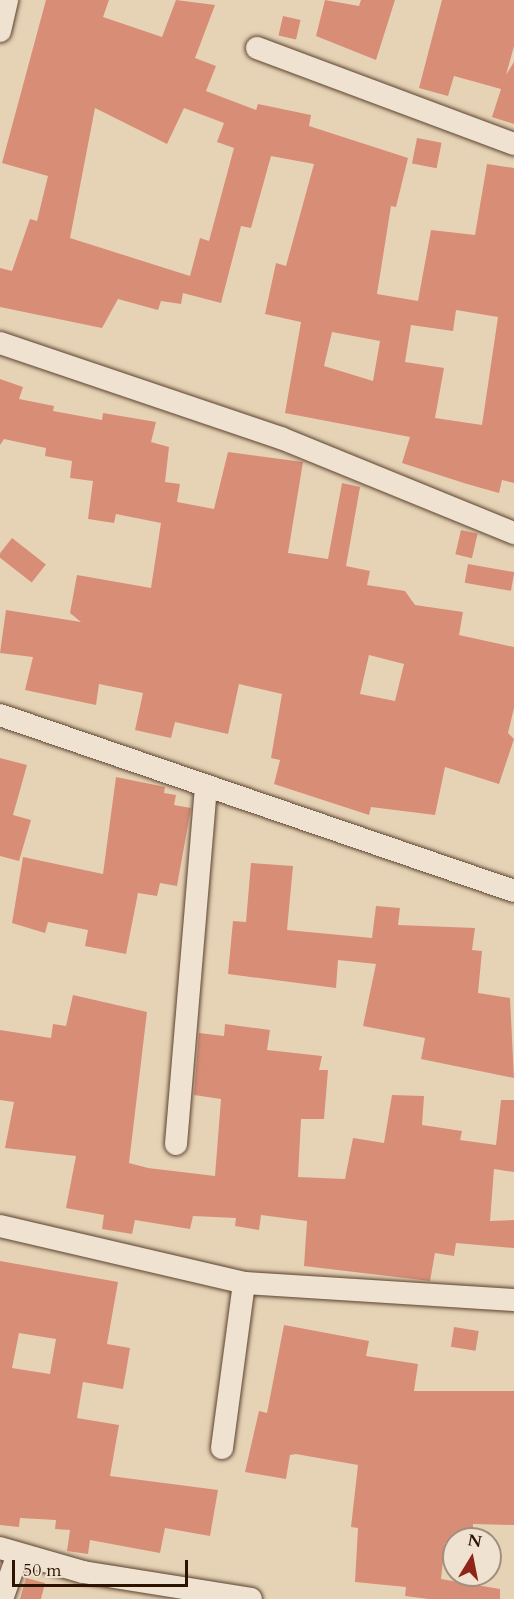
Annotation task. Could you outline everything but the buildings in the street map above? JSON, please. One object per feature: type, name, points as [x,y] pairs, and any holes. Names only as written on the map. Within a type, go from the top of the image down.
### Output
[{"type":"street","points":[[0,31],[7,0]]},
{"type":"street","points":[[257,48],[514,144]]},
{"type":"street","points":[[0,343],[281,438],[514,533]]},
{"type":"street","points":[[0,715],[206,789],[514,891]]},
{"type":"street","points":[[176,1143],[206,789]]},
{"type":"street","points":[[0,1226],[244,1283],[514,1300]]},
{"type":"street","points":[[222,1448],[244,1283]]},
{"type":"street","points":[[2,1599],[9,1551],[83,1572],[251,1599]]}]
